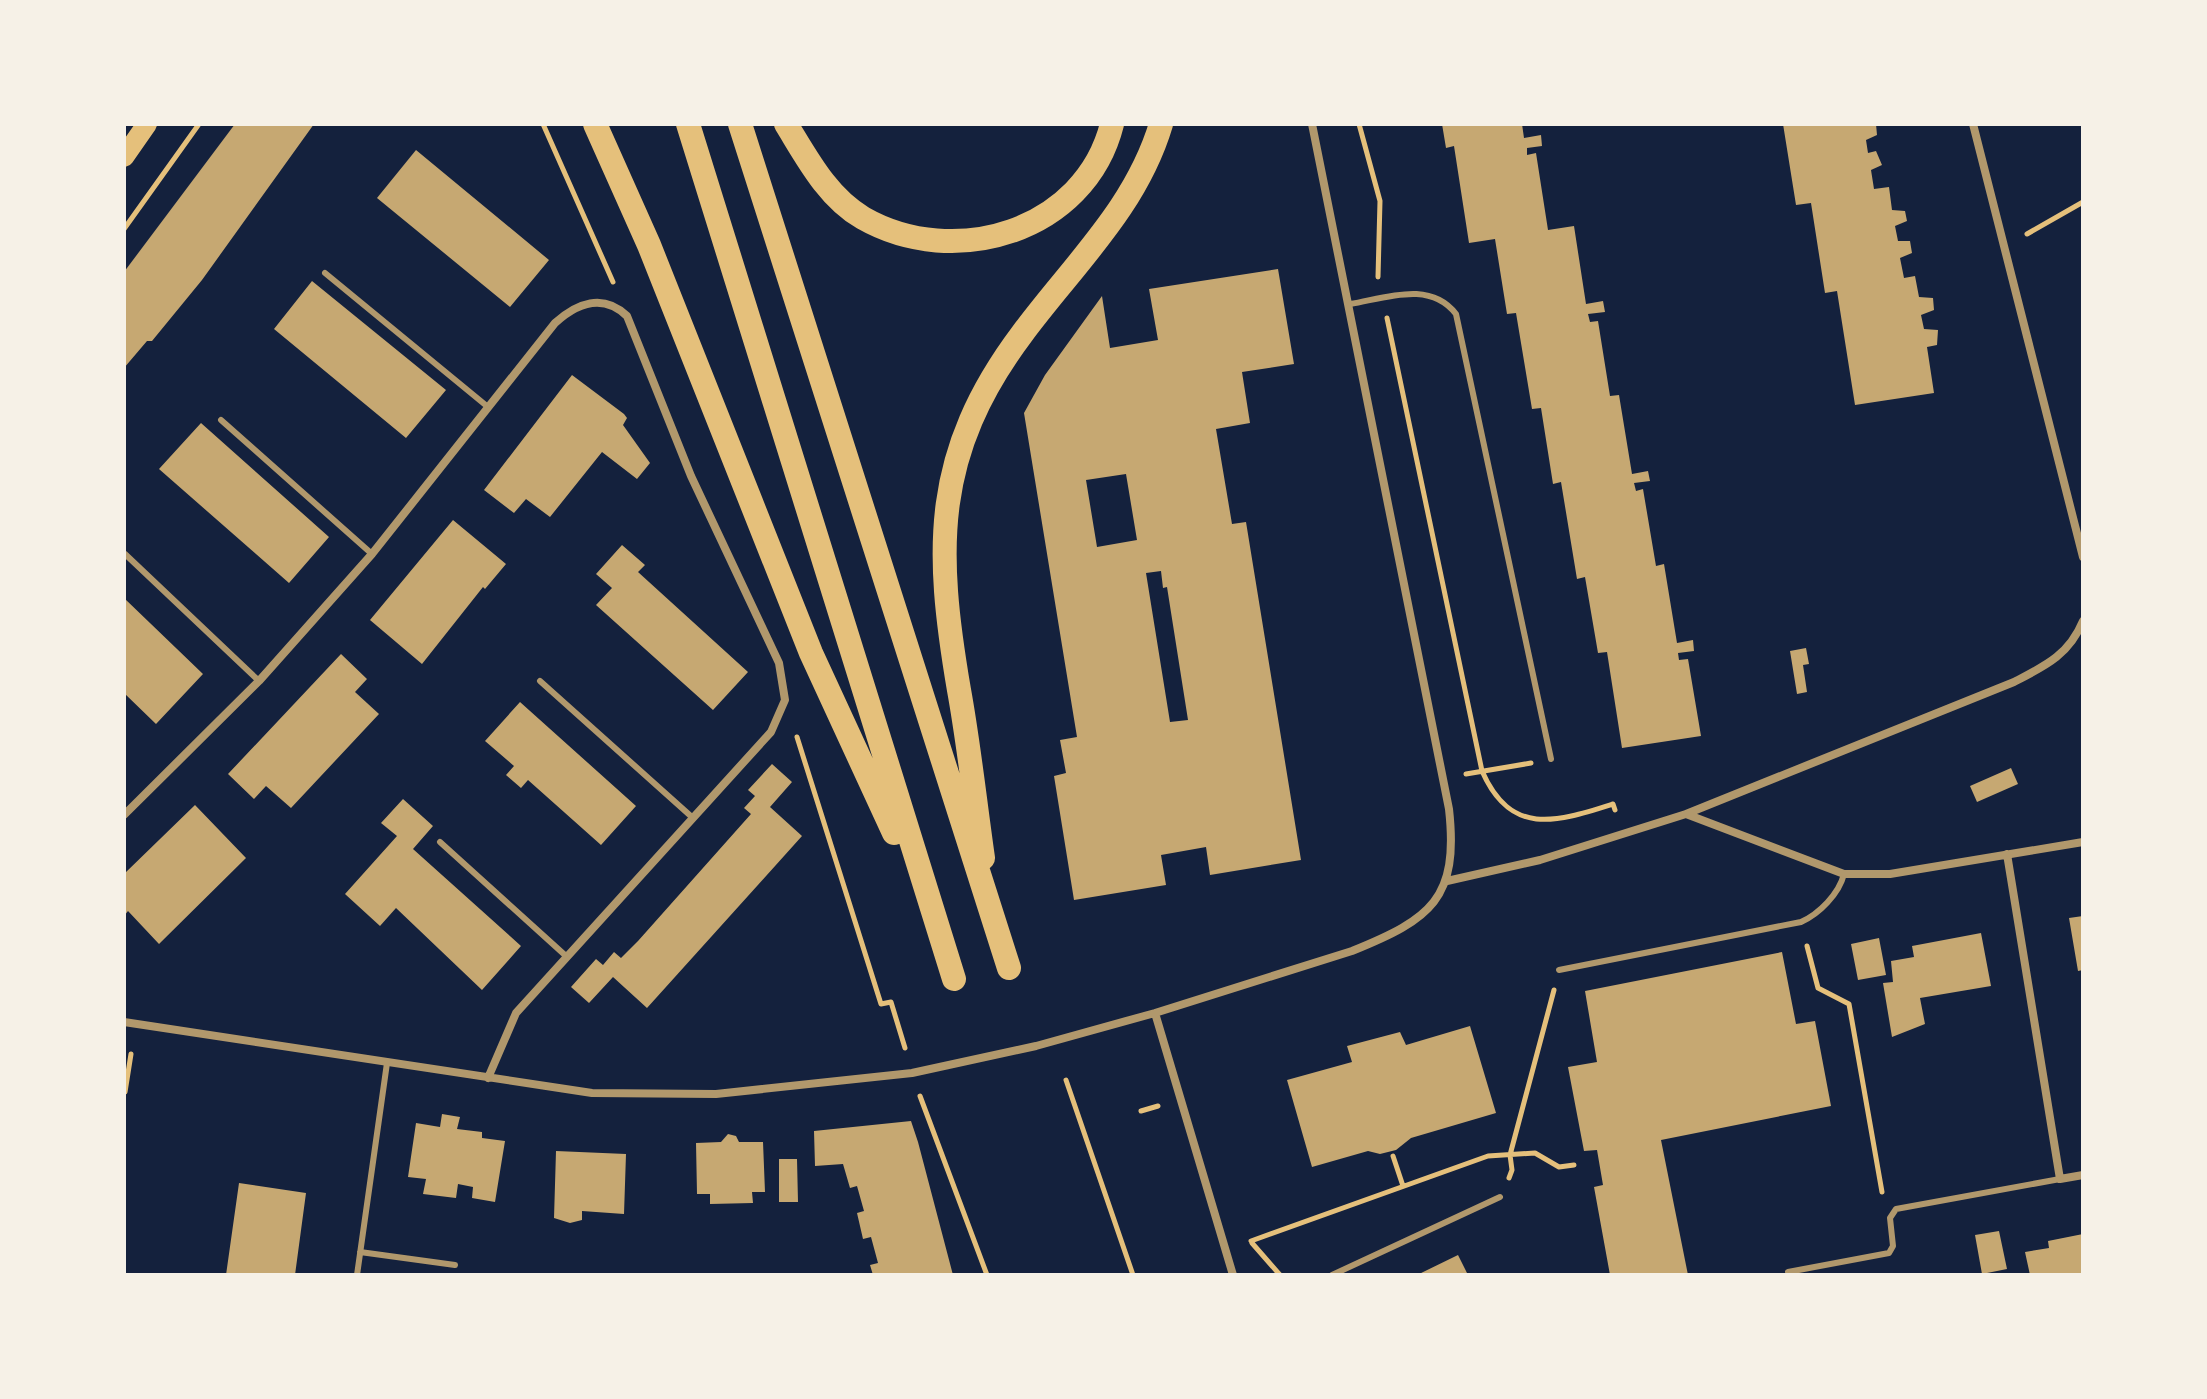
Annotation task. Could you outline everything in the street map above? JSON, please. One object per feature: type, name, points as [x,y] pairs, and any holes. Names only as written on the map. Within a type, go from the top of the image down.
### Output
[{"type":"highway","points":[[595,124],[644,233],[811,653],[938,929]]},
{"type":"highway","points":[[688,124],[954,979]]},
{"type":"highway","points":[[740,124],[993,927],[1009,968]]},
{"type":"highway","points":[[786,124],[832,193],[861,217],[897,234],[937,243],[980,241],[1025,228],[1068,198],[1091,170],[1112,124]]},
{"type":"highway","points":[[993,927],[947,626],[943,571],[952,473],[965,433],[991,380],[1022,334],[1112,222],[1138,183],[1161,124]]},
{"type":"main road","points":[[124,157],[147,124]]},
{"type":"street","points":[[124,1022],[592,1093],[672,1095],[757,1091],[912,1073],[1053,1042],[1155,1013],[1382,939],[1424,914],[1447,881],[1452,836],[1449,809],[1312,124]]},
{"type":"street","points":[[1973,124],[2083,557]]},
{"type":"street","points":[[124,815],[259,681],[372,554],[567,312],[581,304],[601,302],[617,306],[627,316],[691,476],[779,663],[785,700],[771,732],[516,1013],[488,1078]]},
{"type":"street","points":[[1447,881],[1540,860],[1686,814],[2014,682],[2051,664],[2067,649],[2083,621]]},
{"type":"street","points":[[1686,814],[1844,874],[1875,876],[2083,842]]},
{"type":"street","points":[[2007,854],[2060,1179],[2083,1175]]},
{"type":"street","points":[[1155,1013],[1233,1275]]},
{"type":"lane","points":[[325,273],[488,407]]},
{"type":"lane","points":[[1350,304],[1423,293],[1439,297],[1448,304],[1461,325],[1551,759]]},
{"type":"lane","points":[[221,420],[372,554]]},
{"type":"lane","points":[[125,554],[259,681]]},
{"type":"lane","points":[[540,681],[693,818]]},
{"type":"lane","points":[[440,842],[566,956]]},
{"type":"lane","points":[[1559,970],[1801,922],[1817,916],[1842,882],[1844,874]]},
{"type":"lane","points":[[357,1275],[387,1063]]},
{"type":"lane","points":[[1788,1272],[1889,1253],[1893,1246],[1890,1218],[1896,1209],[2060,1179]]},
{"type":"lane","points":[[1332,1275],[1500,1197]]},
{"type":"lane","points":[[360,1252],[455,1265]]},
{"type":"path","points":[[124,229],[199,124]]},
{"type":"path","points":[[543,124],[627,316]]},
{"type":"path","points":[[1359,124],[1380,201],[1377,271],[1382,299],[1485,779],[1495,797],[1520,817],[1567,819],[1613,804]]},
{"type":"path","points":[[2004,244],[2083,202]]},
{"type":"path","points":[[785,700],[881,1004],[891,1002],[912,1073]]},
{"type":"path","points":[[1491,769],[1551,759]]},
{"type":"path","points":[[1801,922],[1818,988],[1849,1004],[1884,1203],[1893,1214]]},
{"type":"path","points":[[1500,1197],[1512,1170],[1510,1155],[1559,970]]},
{"type":"path","points":[[125,1092],[131,1054]]},
{"type":"path","points":[[1066,1080],[1133,1275]]},
{"type":"path","points":[[926,1113],[987,1275]]},
{"type":"path","points":[[1251,1241],[1488,1156],[1535,1153],[1559,1167],[1574,1165]]},
{"type":"path","points":[[1393,1156],[1403,1186]]},
{"type":"building","points":[[235,124],[314,124],[202,280],[152,341],[147,341],[124,368],[124,272]]},
{"type":"building","points":[[1442,124],[1522,124],[1524,138],[1541,135],[1542,146],[1527,148],[1527,155],[1536,153],[1548,230],[1574,226],[1586,304],[1603,301],[1605,312],[1588,314],[1590,322],[1598,321],[1610,396],[1619,395],[1632,474],[1648,471],[1650,481],[1634,483],[1636,491],[1643,489],[1656,566],[1664,564],[1677,643],[1693,640],[1694,651],[1678,653],[1679,660],[1688,659],[1701,736],[1622,748],[1607,652],[1598,653],[1585,577],[1577,579],[1561,482],[1553,484],[1541,408],[1532,409],[1516,313],[1507,314],[1495,239],[1469,243],[1454,146],[1446,148]]},
{"type":"building","points":[[1783,124],[1876,124],[1877,135],[1866,140],[1868,153],[1876,151],[1882,165],[1871,170],[1874,189],[1889,187],[1892,210],[1905,211],[1907,221],[1895,226],[1898,241],[1910,241],[1912,253],[1900,258],[1904,278],[1915,276],[1919,297],[1933,298],[1934,310],[1921,315],[1924,329],[1938,330],[1937,345],[1927,347],[1934,393],[1855,405],[1837,291],[1825,293],[1811,203],[1796,205]]},
{"type":"building","points":[[416,150],[549,260],[510,307],[377,198]]},
{"type":"building","points":[[1278,269],[1294,364],[1242,372],[1250,423],[1216,429],[1232,524],[1246,522],[1301,860],[1210,875],[1206,847],[1161,855],[1166,885],[1074,900],[1054,776],[1066,773],[1060,740],[1077,737],[1024,413],[1045,375],[1102,296],[1110,348],[1158,340],[1149,289]],"holes":[[[1126,474],[1137,540],[1097,547],[1086,480]],[[1161,571],[1163,588],[1167,587],[1188,720],[1170,722],[1146,573]]]},
{"type":"building","points":[[312,281],[446,390],[406,438],[274,329]]},
{"type":"building","points":[[572,375],[624,414],[627,418],[623,425],[650,463],[637,479],[602,452],[550,517],[526,499],[514,513],[484,490]]},
{"type":"building","points":[[201,423],[329,537],[289,583],[159,469]]},
{"type":"building","points":[[453,520],[506,564],[485,589],[483,587],[422,664],[370,620]]},
{"type":"building","points":[[622,545],[645,565],[638,572],[748,672],[713,710],[596,605],[612,588],[596,574]]},
{"type":"building","points":[[124,598],[203,674],[156,724],[124,693]]},
{"type":"building","points":[[1806,648],[1809,664],[1803,665],[1807,692],[1797,694],[1790,651]]},
{"type":"building","points":[[341,654],[367,679],[355,692],[379,714],[291,808],[266,786],[254,799],[228,774]]},
{"type":"building","points":[[520,702],[636,806],[601,845],[528,780],[521,788],[506,775],[514,766],[485,741]]},
{"type":"building","points":[[772,764],[792,782],[770,807],[802,836],[647,1008],[613,977],[589,1003],[571,987],[596,959],[603,965],[614,952],[621,958],[638,941],[751,814],[744,808],[755,796],[748,790]]},
{"type":"building","points":[[2011,768],[2018,784],[1977,802],[1970,786]]},
{"type":"building","points":[[403,799],[433,826],[413,849],[521,946],[482,990],[396,908],[380,926],[345,894],[397,836],[381,823]]},
{"type":"building","points":[[195,805],[246,858],[159,944],[128,911],[124,916],[124,874]]},
{"type":"building","points":[[2083,916],[2083,970],[2078,971],[2069,918]]},
{"type":"building","points":[[1981,933],[1991,986],[1920,998],[1925,1024],[1892,1037],[1883,983],[1893,982],[1891,961],[1914,957],[1912,946]]},
{"type":"building","points":[[1879,938],[1886,975],[1858,980],[1851,944]]},
{"type":"building","points":[[1782,952],[1796,1024],[1815,1021],[1831,1106],[1661,1140],[1688,1275],[1610,1275],[1594,1187],[1603,1185],[1597,1150],[1584,1151],[1568,1067],[1597,1062],[1585,991]]},
{"type":"building","points":[[1470,1026],[1496,1113],[1411,1138],[1396,1150],[1380,1154],[1368,1151],[1312,1167],[1287,1080],[1352,1062],[1347,1046],[1400,1032],[1406,1045]]},
{"type":"building","points":[[442,1114],[460,1117],[457,1129],[482,1132],[482,1138],[505,1141],[495,1202],[472,1198],[473,1187],[458,1184],[456,1198],[423,1194],[426,1179],[408,1177],[416,1123],[440,1127]]},
{"type":"building","points":[[911,1121],[953,1275],[873,1275],[870,1265],[878,1263],[871,1237],[863,1239],[857,1213],[864,1211],[857,1186],[850,1188],[843,1164],[815,1166],[814,1131]]},
{"type":"building","points":[[728,1134],[736,1136],[739,1142],[763,1142],[765,1192],[752,1192],[753,1203],[710,1204],[710,1194],[697,1194],[696,1143],[721,1142]]},
{"type":"building","points":[[556,1151],[626,1154],[624,1214],[582,1211],[582,1220],[570,1223],[554,1218]]},
{"type":"building","points":[[779,1159],[797,1159],[798,1202],[779,1202]]},
{"type":"building","points":[[239,1183],[306,1193],[295,1275],[226,1275]]},
{"type":"building","points":[[1999,1231],[2007,1269],[1982,1274],[1975,1235]]},
{"type":"building","points":[[2083,1234],[2083,1275],[2030,1275],[2025,1252],[2049,1248],[2048,1241]]},
{"type":"building","points":[[1458,1255],[1468,1275],[1417,1275]]}]
